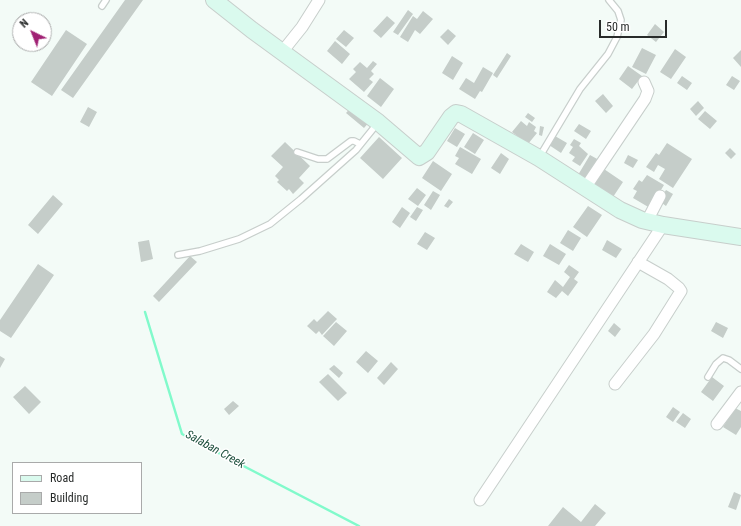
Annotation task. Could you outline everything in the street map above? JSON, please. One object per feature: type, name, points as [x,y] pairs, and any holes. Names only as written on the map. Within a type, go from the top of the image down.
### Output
[{"type":"street","points":[[214,0],[378,122],[420,157],[427,152],[451,117],[456,113],[461,114],[539,158],[620,210],[647,221],[662,225],[741,237]]},
{"type":"street","points":[[282,52],[302,27],[319,0]]},
{"type":"street","points":[[585,188],[645,99],[648,91],[644,82]]},
{"type":"street","points":[[647,221],[660,196]]},
{"type":"street","points":[[480,500],[662,225]]},
{"type":"street","points":[[615,384],[654,334],[681,293],[680,289],[668,279],[638,262]]},
{"type":"street","points":[[718,424],[741,392]]},
{"type":"lane","points":[[102,6],[106,0]]},
{"type":"lane","points":[[539,158],[580,89],[608,54],[617,37],[621,20],[618,11],[610,0]]},
{"type":"lane","points":[[178,255],[200,251],[239,239],[270,224],[301,199],[356,150],[378,122]]},
{"type":"lane","points":[[297,152],[318,159],[327,159],[353,140],[360,144]]},
{"type":"lane","points":[[708,377],[716,364],[722,358],[729,360],[741,370]]},
{"type":"building","points":[[125,0],[143,0],[73,98],[61,90]]},
{"type":"building","points":[[408,10],[413,14],[398,35],[393,32]]},
{"type":"building","points":[[423,11],[433,19],[420,34],[415,30],[408,42],[400,37],[413,16],[417,19]]},
{"type":"building","points":[[387,16],[395,23],[381,38],[373,31]]},
{"type":"building","points":[[655,24],[664,32],[656,42],[647,35]]},
{"type":"building","points":[[448,29],[456,36],[448,45],[440,37]]},
{"type":"building","points":[[66,30],[87,44],[52,96],[31,82]]},
{"type":"building","points":[[344,30],[354,38],[346,47],[336,39]]},
{"type":"building","points":[[335,41],[350,54],[342,64],[327,51]]},
{"type":"building","points":[[642,48],[656,55],[646,74],[632,67]]},
{"type":"building","points":[[675,49],[686,57],[671,79],[660,72]]},
{"type":"building","points":[[741,50],[741,67],[733,58]]},
{"type":"building","points":[[507,53],[511,56],[497,78],[493,75]]},
{"type":"building","points":[[452,56],[463,63],[453,80],[442,73]]},
{"type":"building","points":[[373,61],[377,64],[371,71],[374,74],[369,79],[373,82],[364,92],[349,79],[356,72],[353,69],[360,62],[367,68]]},
{"type":"building","points":[[628,66],[642,76],[632,89],[619,79]]},
{"type":"building","points":[[483,67],[493,73],[482,92],[480,91],[475,99],[459,89],[466,78],[474,83]]},
{"type":"building","points":[[682,76],[692,83],[687,90],[677,83]]},
{"type":"building","points":[[732,76],[740,81],[734,90],[726,85]]},
{"type":"building","points":[[380,78],[394,89],[381,107],[367,96]]},
{"type":"building","points":[[603,94],[613,106],[606,113],[595,101]]},
{"type":"building","points":[[698,101],[704,108],[696,116],[690,109]]},
{"type":"building","points":[[354,104],[371,120],[364,128],[346,113]]},
{"type":"building","points":[[88,107],[97,112],[89,127],[80,122]]},
{"type":"building","points":[[705,111],[717,121],[710,129],[698,119]]},
{"type":"building","points":[[528,113],[535,118],[532,122],[525,117]]},
{"type":"building","points":[[521,121],[527,126],[529,122],[536,127],[534,131],[537,133],[528,144],[512,132]]},
{"type":"building","points":[[579,124],[591,131],[586,139],[574,131]]},
{"type":"building","points":[[540,126],[544,127],[542,136],[539,135]]},
{"type":"building","points":[[455,128],[465,134],[457,147],[447,141]]},
{"type":"building","points":[[473,133],[484,140],[475,154],[464,147]]},
{"type":"building","points":[[555,136],[567,143],[561,153],[549,145]]},
{"type":"building","points":[[379,137],[402,158],[383,179],[360,158]]},
{"type":"building","points":[[574,139],[581,143],[579,146],[588,154],[580,166],[572,161],[575,157],[569,153],[573,147],[570,145]]},
{"type":"building","points":[[285,142],[310,166],[299,178],[304,183],[293,194],[289,189],[287,191],[277,182],[279,180],[275,176],[283,167],[271,156]]},
{"type":"building","points":[[667,143],[692,159],[673,188],[659,179],[665,169],[658,165],[654,172],[646,167],[656,153],[659,155]]},
{"type":"building","points":[[460,147],[481,159],[472,174],[455,164],[459,158],[455,156]]},
{"type":"building","points":[[730,148],[736,154],[731,159],[725,153]]},
{"type":"building","points":[[501,153],[509,159],[500,174],[491,168]]},
{"type":"building","points":[[590,155],[599,160],[586,180],[578,175]]},
{"type":"building","points":[[628,155],[638,160],[633,168],[624,163]]},
{"type":"building","points":[[433,161],[452,174],[441,191],[422,178]]},
{"type":"building","points":[[601,167],[623,182],[613,197],[591,182]]},
{"type":"building","points":[[647,175],[664,185],[650,208],[633,198],[637,191],[633,189],[639,180],[642,182]]},
{"type":"building","points":[[417,188],[426,195],[418,206],[408,199]]},
{"type":"building","points":[[666,190],[673,194],[666,206],[659,201]]},
{"type":"building","points":[[433,191],[440,195],[431,210],[424,205]]},
{"type":"building","points":[[53,195],[63,204],[38,234],[28,225]]},
{"type":"building","points":[[449,199],[453,202],[448,208],[444,206]]},
{"type":"building","points":[[588,206],[602,215],[587,237],[573,227]]},
{"type":"building","points":[[402,207],[410,213],[400,228],[392,222]]},
{"type":"building","points":[[417,207],[423,210],[416,221],[410,217]]},
{"type":"building","points":[[568,230],[581,238],[573,251],[560,243]]},
{"type":"building","points":[[425,232],[435,238],[427,250],[417,244]]},
{"type":"building","points":[[149,240],[153,259],[141,262],[138,242]]},
{"type":"building","points":[[607,240],[622,249],[616,258],[602,250]]},
{"type":"building","points":[[521,244],[534,252],[528,262],[514,254]]},
{"type":"building","points":[[550,244],[566,254],[559,265],[543,256]]},
{"type":"building","points":[[190,256],[197,262],[159,302],[153,296]]},
{"type":"building","points":[[38,264],[54,275],[11,338],[0,331],[0,320]]},
{"type":"building","points":[[569,265],[579,272],[574,279],[578,282],[568,296],[562,291],[556,298],[547,292],[555,280],[563,287],[570,277],[564,272]]},
{"type":"building","points":[[328,311],[337,319],[322,335],[319,331],[316,334],[307,326],[314,319],[317,322]]},
{"type":"building","points":[[336,322],[347,331],[334,346],[323,336]]},
{"type":"building","points":[[716,322],[728,328],[723,338],[711,331]]},
{"type":"building","points":[[614,323],[621,329],[615,337],[608,331]]},
{"type":"building","points":[[366,351],[378,361],[368,373],[356,362]]},
{"type":"building","points":[[0,356],[5,359],[0,368]]},
{"type":"building","points":[[391,362],[398,369],[384,385],[377,378]]},
{"type":"building","points":[[334,365],[343,373],[339,378],[329,369]]},
{"type":"building","points":[[328,374],[347,393],[338,401],[319,382]]},
{"type":"building","points":[[712,377],[724,386],[713,401],[701,392]]},
{"type":"building","points":[[25,386],[41,402],[29,414],[13,397]]},
{"type":"building","points":[[233,401],[239,406],[229,415],[224,409]]},
{"type":"building","points":[[673,407],[680,412],[673,422],[666,417]]},
{"type":"building","points":[[735,408],[741,411],[741,427],[736,435],[723,427]]},
{"type":"building","points":[[683,413],[691,419],[685,428],[676,422]]},
{"type":"building","points":[[734,492],[741,495],[736,510],[728,507]]},
{"type":"building","points":[[595,504],[606,513],[595,526],[548,526],[563,507],[581,522]]},
{"type":"waterway","name":"Salaban Creek","points":[[145,312],[182,434],[359,526]]}]
